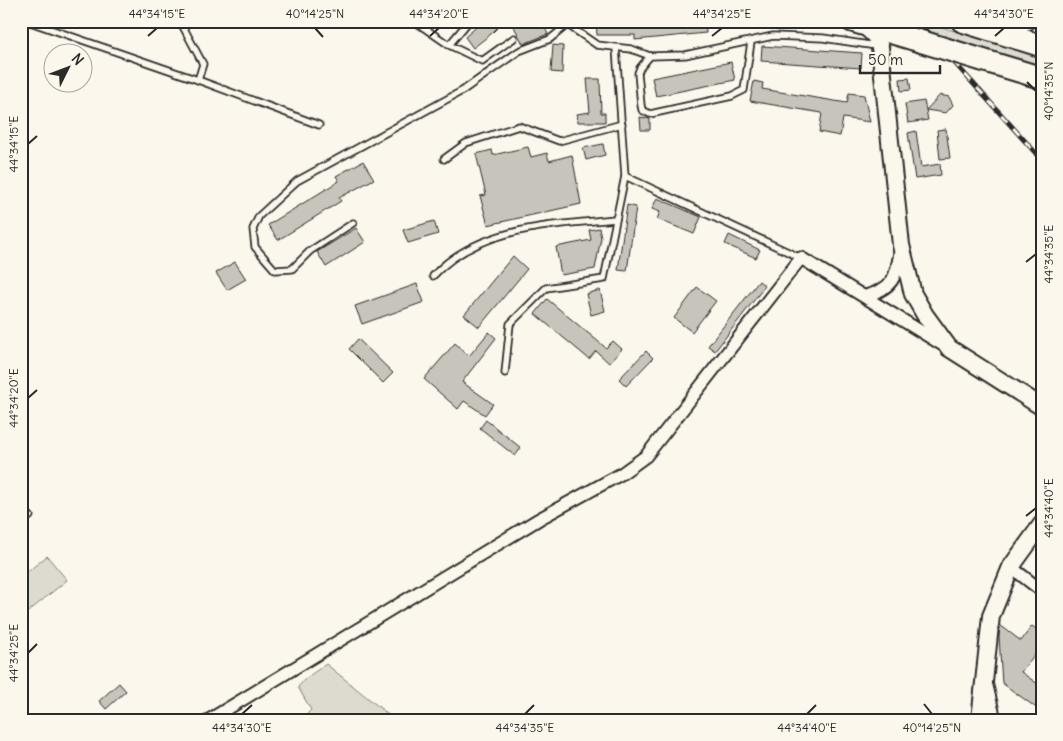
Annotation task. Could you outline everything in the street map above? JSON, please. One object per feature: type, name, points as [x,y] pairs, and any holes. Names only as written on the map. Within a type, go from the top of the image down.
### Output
[{"type":"highway","points":[[962,21],[1042,46]]},
{"type":"highway","points":[[857,23],[1042,78]]},
{"type":"street","points":[[997,32],[1028,21]]},
{"type":"street","points":[[857,23],[875,36],[881,52],[901,245],[913,294],[924,315],[949,348]]},
{"type":"street","points":[[881,52],[897,43],[913,39]]},
{"type":"street","points":[[866,296],[888,288],[895,278],[901,245]]},
{"type":"street","points":[[209,720],[539,518],[621,474],[646,456],[802,258],[1042,406]]},
{"type":"street","points":[[980,720],[990,616],[1011,567],[1042,524]]},
{"type":"street","points":[[1011,567],[1042,591]]},
{"type":"street","points":[[984,675],[995,720]]},
{"type":"lane","points":[[27,21],[198,80],[318,125]]},
{"type":"lane","points":[[180,21],[204,64],[198,80]]},
{"type":"lane","points":[[418,21],[417,23],[449,45],[482,61],[514,38]]},
{"type":"lane","points":[[449,45],[469,21]]},
{"type":"lane","points":[[353,223],[310,251],[292,269],[276,270],[255,247],[253,229],[259,216],[297,181],[462,91],[519,52],[550,40],[565,23],[597,45],[631,49],[650,56],[685,55],[773,36],[823,38],[881,52]]},
{"type":"lane","points":[[650,56],[638,73],[640,105],[642,110],[650,114],[732,96],[744,90],[751,42]]},
{"type":"lane","points":[[505,373],[510,324],[546,288],[604,279],[625,176],[616,48]]},
{"type":"lane","points":[[444,158],[466,143],[518,126],[559,141],[622,124]]},
{"type":"lane","points":[[625,176],[802,258]]},
{"type":"lane","points":[[433,276],[444,264],[480,244],[530,227],[616,220]]},
{"type":"lane","points":[[21,523],[30,516]]},
{"type":"shaded area","points":[[896,21],[922,21],[1042,58],[1042,66]]},
{"type":"shaded area","points":[[47,556],[67,580],[23,616],[21,613],[21,577]]},
{"type":"shaded area","points":[[326,664],[395,720],[301,720],[311,710],[298,687],[306,678]]},
{"type":"building","points":[[483,21],[504,21],[473,48],[465,37]]},
{"type":"building","points":[[511,21],[541,21],[548,34],[523,44]]},
{"type":"building","points":[[596,21],[705,21],[706,33],[635,40],[635,35],[597,35]]},
{"type":"building","points":[[553,45],[563,46],[562,73],[551,72]]},
{"type":"building","points":[[762,46],[862,53],[861,68],[761,61]]},
{"type":"building","points":[[731,62],[735,80],[656,96],[652,78]]},
{"type":"building","points":[[909,78],[911,90],[901,91],[900,79]]},
{"type":"building","points":[[587,79],[600,79],[601,113],[605,113],[605,122],[578,122],[577,114],[590,112]]},
{"type":"building","points":[[754,81],[763,83],[762,89],[847,103],[849,93],[864,95],[870,122],[843,118],[840,136],[819,132],[822,113],[750,101]]},
{"type":"building","points":[[940,95],[949,97],[953,105],[946,113],[926,110]]},
{"type":"building","points":[[924,101],[928,120],[908,123],[905,104]]},
{"type":"building","points":[[640,117],[650,119],[650,130],[641,130]]},
{"type":"building","points":[[946,129],[950,158],[940,159],[937,130]]},
{"type":"building","points":[[916,131],[921,167],[940,164],[941,175],[915,179],[908,133]]},
{"type":"building","points":[[603,144],[605,155],[586,160],[583,148]]},
{"type":"building","points":[[528,147],[531,157],[547,153],[549,161],[572,155],[581,204],[488,225],[480,196],[486,195],[476,154],[492,150],[493,155]]},
{"type":"building","points":[[363,161],[374,179],[339,198],[341,201],[278,240],[268,225],[339,181],[336,176]]},
{"type":"building","points":[[657,198],[701,217],[694,234],[657,219],[660,212],[652,209]]},
{"type":"building","points":[[627,205],[636,207],[627,271],[618,270]]},
{"type":"building","points":[[434,221],[438,234],[408,243],[403,230]]},
{"type":"building","points":[[356,228],[365,242],[326,267],[317,252]]},
{"type":"building","points":[[599,228],[601,238],[595,269],[561,275],[556,247],[591,240],[589,230]]},
{"type":"building","points":[[729,235],[760,250],[756,258],[725,244]]},
{"type":"building","points":[[513,256],[527,269],[479,327],[464,315]]},
{"type":"building","points":[[235,262],[246,279],[227,290],[216,273]]},
{"type":"building","points":[[759,281],[765,286],[715,351],[708,346]]},
{"type":"building","points":[[417,284],[424,302],[362,324],[355,306]]},
{"type":"building","points":[[697,287],[716,301],[692,332],[674,318]]},
{"type":"building","points":[[600,290],[605,311],[591,315],[586,294]]},
{"type":"building","points":[[547,299],[606,348],[613,341],[622,349],[609,363],[596,351],[589,359],[535,314]]},
{"type":"building","points":[[489,332],[496,338],[462,382],[493,404],[485,415],[464,401],[458,409],[424,379],[455,343],[469,356]]},
{"type":"building","points":[[358,339],[393,373],[383,383],[349,349]]},
{"type":"building","points":[[646,351],[653,358],[626,386],[619,379]]},
{"type":"building","points":[[486,420],[521,448],[515,456],[480,428]]},
{"type":"building","points":[[1000,625],[1021,641],[1032,626],[1042,633],[1042,645],[1021,672],[1042,687],[1042,712],[1002,683]]},
{"type":"building","points":[[119,683],[126,691],[106,709],[99,701]]},
{"type":"railway","points":[[917,21],[1042,160]]}]
